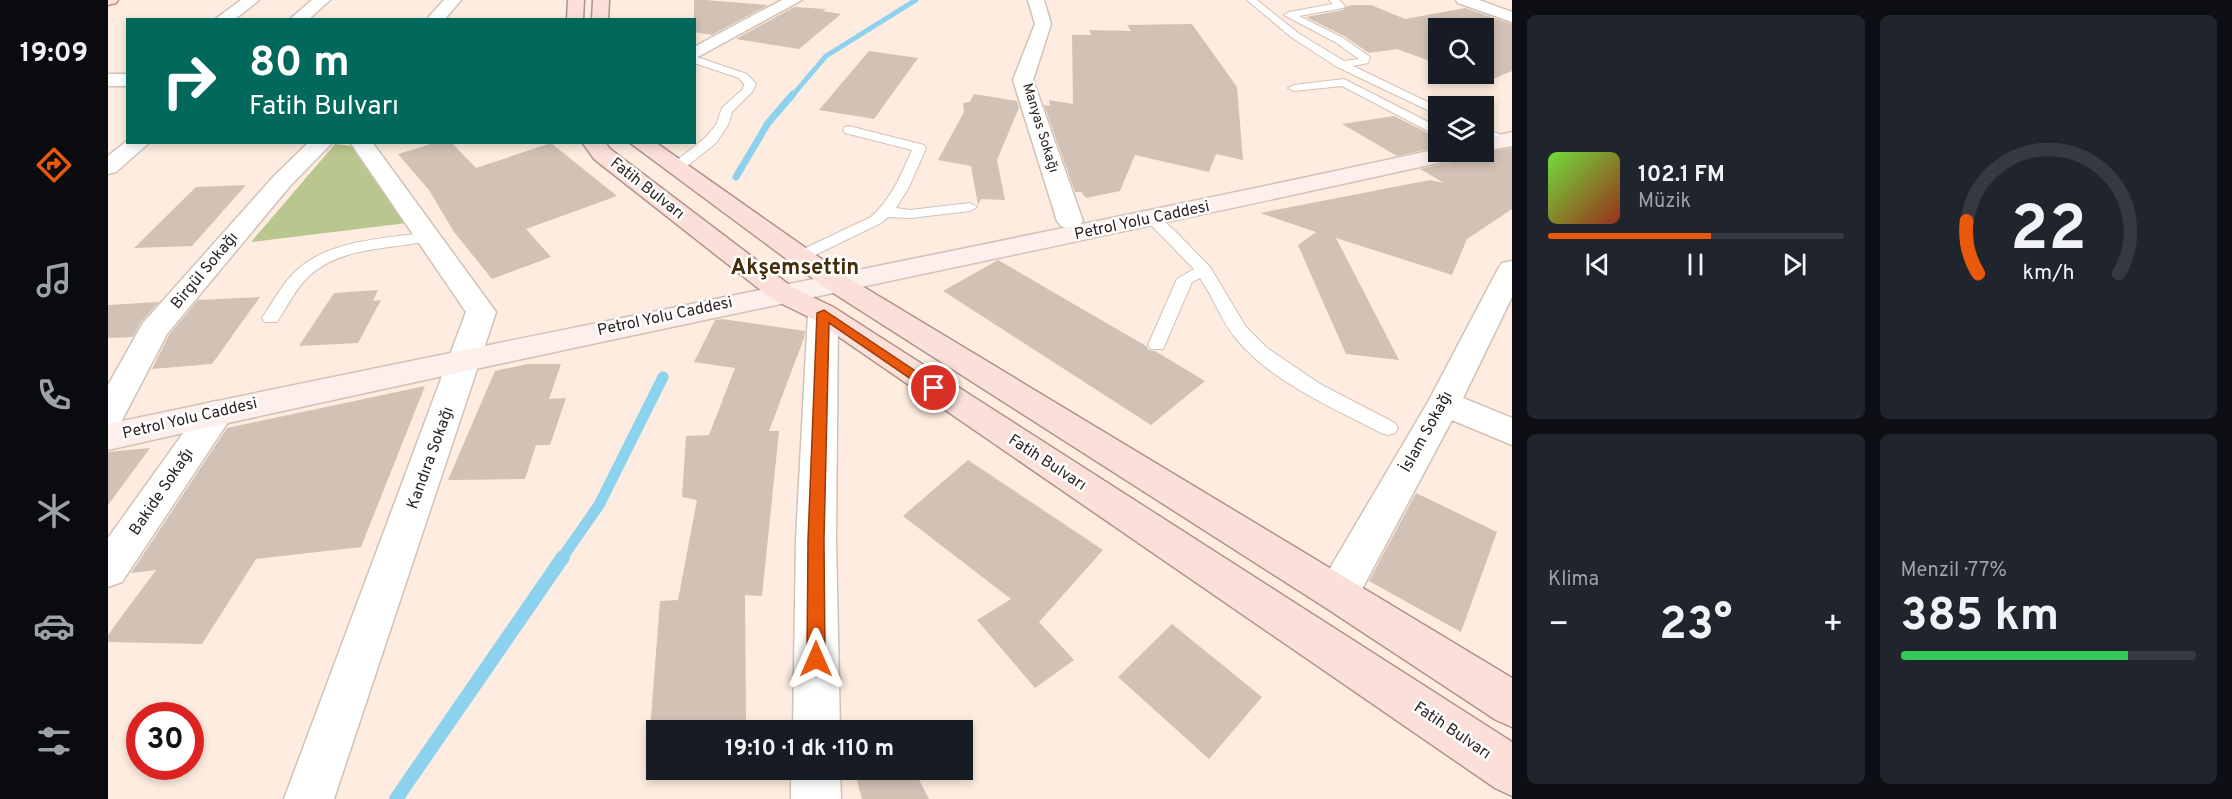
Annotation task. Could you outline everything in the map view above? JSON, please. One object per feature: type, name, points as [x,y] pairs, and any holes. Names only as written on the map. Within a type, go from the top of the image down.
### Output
[{"type":"main road","points":[[575,18],[576,0]]},
{"type":"main road","points":[[600,18],[601,0]]},
{"type":"main road","name":"Fatih Bulvarı","points":[[594,144],[602,154],[773,287],[819,281],[1338,593],[1512,704]]},
{"type":"main road","name":"Fatih Bulvarı","points":[[643,144],[819,281],[1512,771]]},
{"type":"main road","name":"Petrol Yolu Caddesi","points":[[819,281],[1153,219],[1428,158]]},
{"type":"main road","name":"Petrol Yolu Caddesi","points":[[819,281],[1070,221],[1224,204]]},
{"type":"main road","name":"Petrol Yolu Caddesi","points":[[108,417],[468,350],[773,287]]},
{"type":"main road","name":"Petrol Yolu Caddesi","points":[[108,437],[216,413],[468,350]]},
{"type":"street","points":[[225,18],[251,0]]},
{"type":"street","points":[[300,18],[322,0]]},
{"type":"street","points":[[436,18],[453,0]]},
{"type":"street","points":[[696,56],[794,0]]},
{"type":"street","name":"Manyas Sokağı","points":[[1036,0],[1043,24],[1023,80],[1070,221]]},
{"type":"street","points":[[1464,0],[1512,17]]},
{"type":"street","points":[[108,80],[126,80]]},
{"type":"street","points":[[108,167],[137,144]]},
{"type":"street","name":"Birgül Sokağı","points":[[108,417],[154,330],[282,181],[320,144]]},
{"type":"street","name":"Kandıra Sokağı","points":[[309,799],[481,312],[362,144]]},
{"type":"street","name":"İslam Sokağı","points":[[1338,593],[1444,403],[1504,305],[1512,268]]},
{"type":"street","points":[[816,720],[819,281]]},
{"type":"street","points":[[1444,403],[1512,432]]},
{"type":"street","name":"Bakide Sokağı","points":[[108,570],[216,413]]},
{"type":"street","points":[[816,780],[816,799]]},
{"type":"lane","points":[[1252,0],[1274,21],[1341,65],[1428,106]]},
{"type":"lane","points":[[1334,0],[1340,6],[1288,15],[1339,40],[1365,57],[1364,61],[1341,65]]},
{"type":"lane","points":[[676,168],[711,140],[718,132],[726,111],[748,90],[750,84],[743,76],[696,58]]},
{"type":"lane","points":[[1294,88],[1344,82],[1428,127]]},
{"type":"lane","points":[[819,281],[898,198],[919,148],[849,130]]},
{"type":"lane","points":[[886,212],[910,214],[970,207]]},
{"type":"lane","points":[[1153,219],[1194,256],[1236,327],[1259,351],[1309,386],[1388,428]]},
{"type":"lane","points":[[271,318],[302,274],[321,260],[349,251],[428,237]]},
{"type":"lane","points":[[1157,345],[1185,279],[1188,275],[1204,270]]},
{"type":"green space","points":[[335,144],[351,146],[407,223],[251,242]]},
{"type":"building","points":[[694,0],[768,5],[712,35],[696,32],[696,18],[694,18]]},
{"type":"building","points":[[1371,5],[1405,19],[1465,8],[1512,24],[1512,71],[1494,79],[1494,18],[1428,18],[1428,60],[1397,49],[1369,53],[1344,36],[1306,17],[1343,10],[1347,6]]},
{"type":"building","points":[[794,7],[826,9],[823,11],[841,14],[799,49],[736,39]]},
{"type":"building","points":[[1192,24],[1237,87],[1243,160],[1216,154],[1209,172],[1135,155],[1120,191],[1086,198],[1081,192],[1075,192],[1044,105],[1050,106],[1049,100],[1073,104],[1072,35],[1091,35],[1089,30],[1131,31],[1127,25]]},
{"type":"building","points":[[869,51],[918,58],[874,119],[819,110]]},
{"type":"building","points":[[974,94],[1017,101],[1019,108],[997,160],[1005,200],[981,199],[978,205],[971,166],[938,160],[964,112],[963,103],[970,102]]},
{"type":"building","points":[[1394,116],[1428,133],[1428,149],[1397,156],[1342,124]]},
{"type":"building","points":[[431,144],[453,144],[476,168],[552,144],[617,196],[526,229],[551,257],[492,279],[454,232],[429,190],[398,154]]},
{"type":"building","points":[[1512,148],[1512,209],[1467,239],[1452,275],[1336,238],[1399,360],[1346,354],[1298,245],[1316,232],[1260,213],[1430,180],[1444,183],[1420,169],[1452,162],[1494,162],[1494,151]]},
{"type":"building","points":[[246,185],[192,246],[134,248],[196,187]]},
{"type":"building","points":[[998,260],[1205,381],[1151,425],[943,291]]},
{"type":"building","points":[[378,290],[373,301],[381,300],[358,343],[299,346],[334,293]]},
{"type":"building","points":[[260,297],[212,364],[152,369],[169,335],[198,300]]},
{"type":"building","points":[[159,302],[141,322],[133,337],[108,338],[108,305]]},
{"type":"building","points":[[722,319],[805,331],[769,431],[779,431],[762,596],[745,595],[746,720],[651,720],[660,601],[678,600],[697,500],[682,497],[686,436],[709,435],[735,368],[694,362],[715,320]]},
{"type":"building","points":[[528,364],[561,364],[549,399],[566,398],[550,445],[536,445],[525,479],[448,480],[495,371]]},
{"type":"building","points":[[425,386],[361,547],[256,559],[202,644],[108,642],[108,635],[156,570],[131,573],[227,428]]},
{"type":"building","points":[[150,448],[108,505],[108,452]]},
{"type":"building","points":[[968,460],[1103,550],[1039,622],[1074,660],[1035,688],[977,620],[1011,599],[903,516]]},
{"type":"building","points":[[1416,493],[1497,532],[1461,632],[1369,581]]},
{"type":"building","points":[[1172,624],[1262,697],[1209,759],[1118,677]]},
{"type":"building","points":[[857,780],[919,780],[929,799],[862,799]]},
{"type":"waterway","points":[[792,96],[826,56],[916,0]]},
{"type":"waterway","points":[[736,177],[768,123],[793,94]]},
{"type":"waterway","points":[[562,558],[599,505],[663,377]]},
{"type":"waterway","points":[[396,799],[563,557]]},
{"type":"district","name":"Akşemsettin","points":[[795,268]]},
{"type":"route","points":[[816,659],[816,540],[824,313],[934,388]]}]
